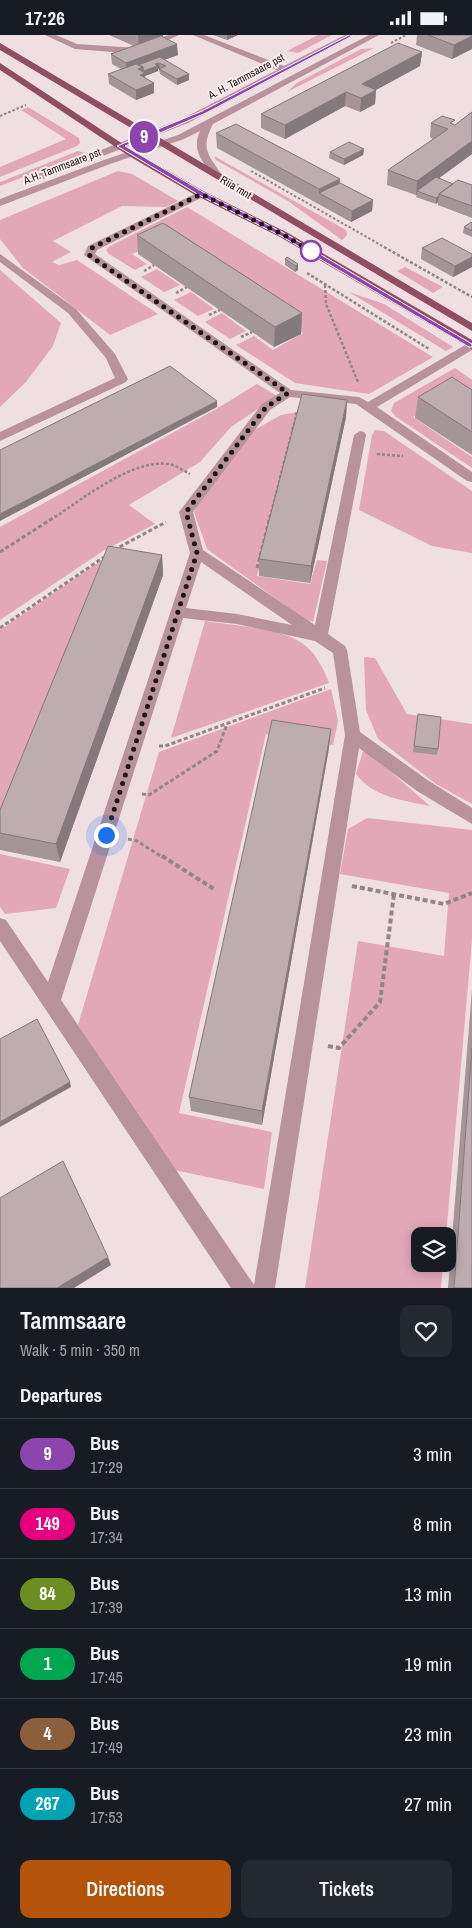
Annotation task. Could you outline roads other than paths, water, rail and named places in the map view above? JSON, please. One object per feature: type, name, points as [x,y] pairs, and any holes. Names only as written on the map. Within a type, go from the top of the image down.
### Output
[{"type":"main road","name":"Riia mnt","points":[[0,45],[472,328]]},
{"type":"main road","name":"Riia mnt","points":[[0,66],[132,154],[201,194],[284,235],[472,345]]},
{"type":"street","points":[[49,35],[75,46],[138,51],[175,35]]},
{"type":"street","points":[[197,35],[285,70]]},
{"type":"street","name":"A. H. Tammsaare pst","points":[[151,135],[212,108],[352,35]]},
{"type":"street","name":"A. H. Tammsaare pst","points":[[162,143],[208,124],[375,35]]},
{"type":"street","points":[[208,124],[200,138],[199,145],[218,176]]},
{"type":"street","name":"A.H. Tammsaare pst","points":[[0,201],[120,146],[151,135]]},
{"type":"street","name":"A.H. Tammsaare pst","points":[[0,201],[162,143]]},
{"type":"street","points":[[201,194],[92,248],[89,255],[295,394],[358,401],[472,478]]},
{"type":"street","points":[[0,257],[72,311],[111,357],[122,379],[0,437]]},
{"type":"street","points":[[368,407],[472,345]]},
{"type":"street","points":[[51,1002],[197,553],[186,512],[266,407],[295,394]]},
{"type":"street","points":[[320,636],[360,435]]},
{"type":"street","points":[[197,553],[340,650],[353,735],[264,1288]]},
{"type":"street","points":[[178,612],[237,619],[320,636]]},
{"type":"street","points":[[353,735],[472,817]]},
{"type":"street","points":[[0,925],[244,1288]]}]
